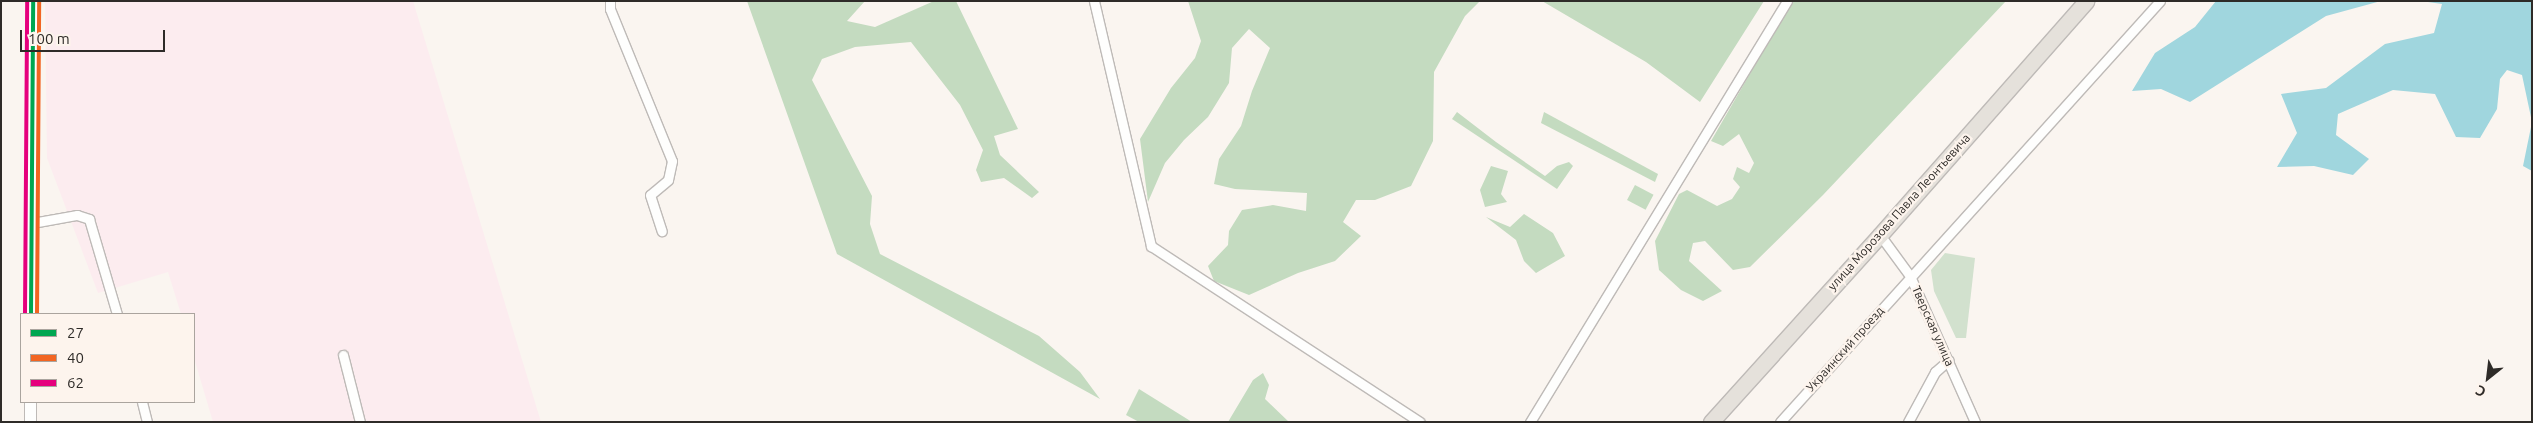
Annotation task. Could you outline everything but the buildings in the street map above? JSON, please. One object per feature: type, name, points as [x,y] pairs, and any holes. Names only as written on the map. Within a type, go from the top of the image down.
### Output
[{"type":"main road","name":"улица Морозова Павла Леонтьевича","points":[[1711,422],[1880,235],[2086,1]]},
{"type":"street","points":[[31,313],[33,1]]},
{"type":"street","points":[[610,1],[610,9],[672,161],[668,180],[650,195],[662,231]]},
{"type":"street","points":[[1094,1],[1151,246],[1420,422]]},
{"type":"street","points":[[1530,422],[1787,1]]},
{"type":"street","name":"Украинский проезд","points":[[1780,422],[2160,1]]},
{"type":"street","points":[[32,223],[76,215],[89,219],[116,313]]},
{"type":"street","name":"Тверская улица","points":[[1880,235],[1910,276],[1975,422]]},
{"type":"street","points":[[343,355],[360,422]]},
{"type":"street","points":[[1908,422],[1935,372],[1949,360]]},
{"type":"street","points":[[30,403],[30,422]]},
{"type":"street","points":[[142,403],[147,422]]},
{"type":"shaded area","points":[[45,1],[413,1],[541,422],[213,422],[195,361],[195,313],[181,313],[168,272],[98,293],[47,158]]},
{"type":"green space","points":[[747,1],[865,1],[847,21],[875,27],[934,1],[956,1],[1018,129],[994,136],[1000,155],[1039,192],[1032,198],[1004,178],[981,182],[976,170],[983,150],[960,105],[911,42],[855,47],[822,59],[812,80],[872,196],[870,224],[880,254],[1039,336],[1080,372],[1100,399],[837,254]]},
{"type":"green space","points":[[1188,1],[1480,1],[1465,16],[1434,72],[1433,141],[1411,186],[1375,200],[1356,200],[1343,222],[1361,236],[1335,261],[1298,273],[1249,295],[1214,281],[1208,266],[1228,245],[1229,231],[1242,210],[1273,205],[1306,211],[1307,193],[1235,189],[1214,184],[1219,159],[1241,126],[1252,91],[1270,48],[1249,29],[1232,48],[1229,83],[1208,117],[1184,140],[1165,163],[1148,202],[1140,139],[1171,88],[1195,58],[1201,41]]},
{"type":"green space","points":[[1542,1],[1764,1],[1700,102],[1646,62]]},
{"type":"green space","points":[[1792,1],[2006,1],[1823,195],[1750,267],[1733,270],[1705,241],[1693,243],[1689,261],[1722,291],[1703,301],[1681,290],[1659,270],[1655,241],[1679,194],[1687,190],[1717,206],[1732,199],[1740,187],[1733,179],[1737,167],[1749,173],[1754,163],[1739,134],[1723,146],[1711,141]]},
{"type":"green space","points":[[1457,112],[1545,176],[1557,166],[1569,162],[1573,166],[1557,189],[1452,119]]},
{"type":"green space","points":[[1544,112],[1658,174],[1655,182],[1541,123]]},
{"type":"green space","points":[[1491,166],[1508,171],[1501,194],[1507,202],[1485,207],[1480,190]]},
{"type":"green space","points":[[1635,185],[1654,195],[1646,210],[1627,200]]},
{"type":"green space","points":[[1524,214],[1553,233],[1565,256],[1536,273],[1524,261],[1516,240],[1486,217],[1510,227]]},
{"type":"green space","points":[[1945,253],[1975,258],[1966,338],[1956,338],[1934,291],[1931,270]]},
{"type":"green space","points":[[1263,373],[1269,385],[1265,399],[1289,422],[1228,422],[1253,380]]},
{"type":"green space","points":[[1139,389],[1192,422],[1139,422],[1126,415]]},
{"type":"water","points":[[2216,1],[2381,1],[2326,16],[2190,102],[2161,89],[2132,91],[2155,53],[2195,27]]},
{"type":"water","points":[[2421,1],[2532,1],[2532,122],[2522,75],[2507,70],[2500,79],[2497,109],[2480,138],[2456,137],[2435,94],[2393,90],[2338,114],[2336,135],[2369,159],[2353,175],[2314,166],[2277,167],[2297,133],[2281,94],[2326,88],[2385,44],[2434,33],[2442,4]]},
{"type":"water","points":[[2532,122],[2532,171],[2523,166]]},
{"type":"transit line","name":"62","points":[[25,313],[27,1]]},
{"type":"transit line","name":"27","points":[[31,313],[33,1]]},
{"type":"transit line","name":"40","points":[[37,313],[39,1]]}]
